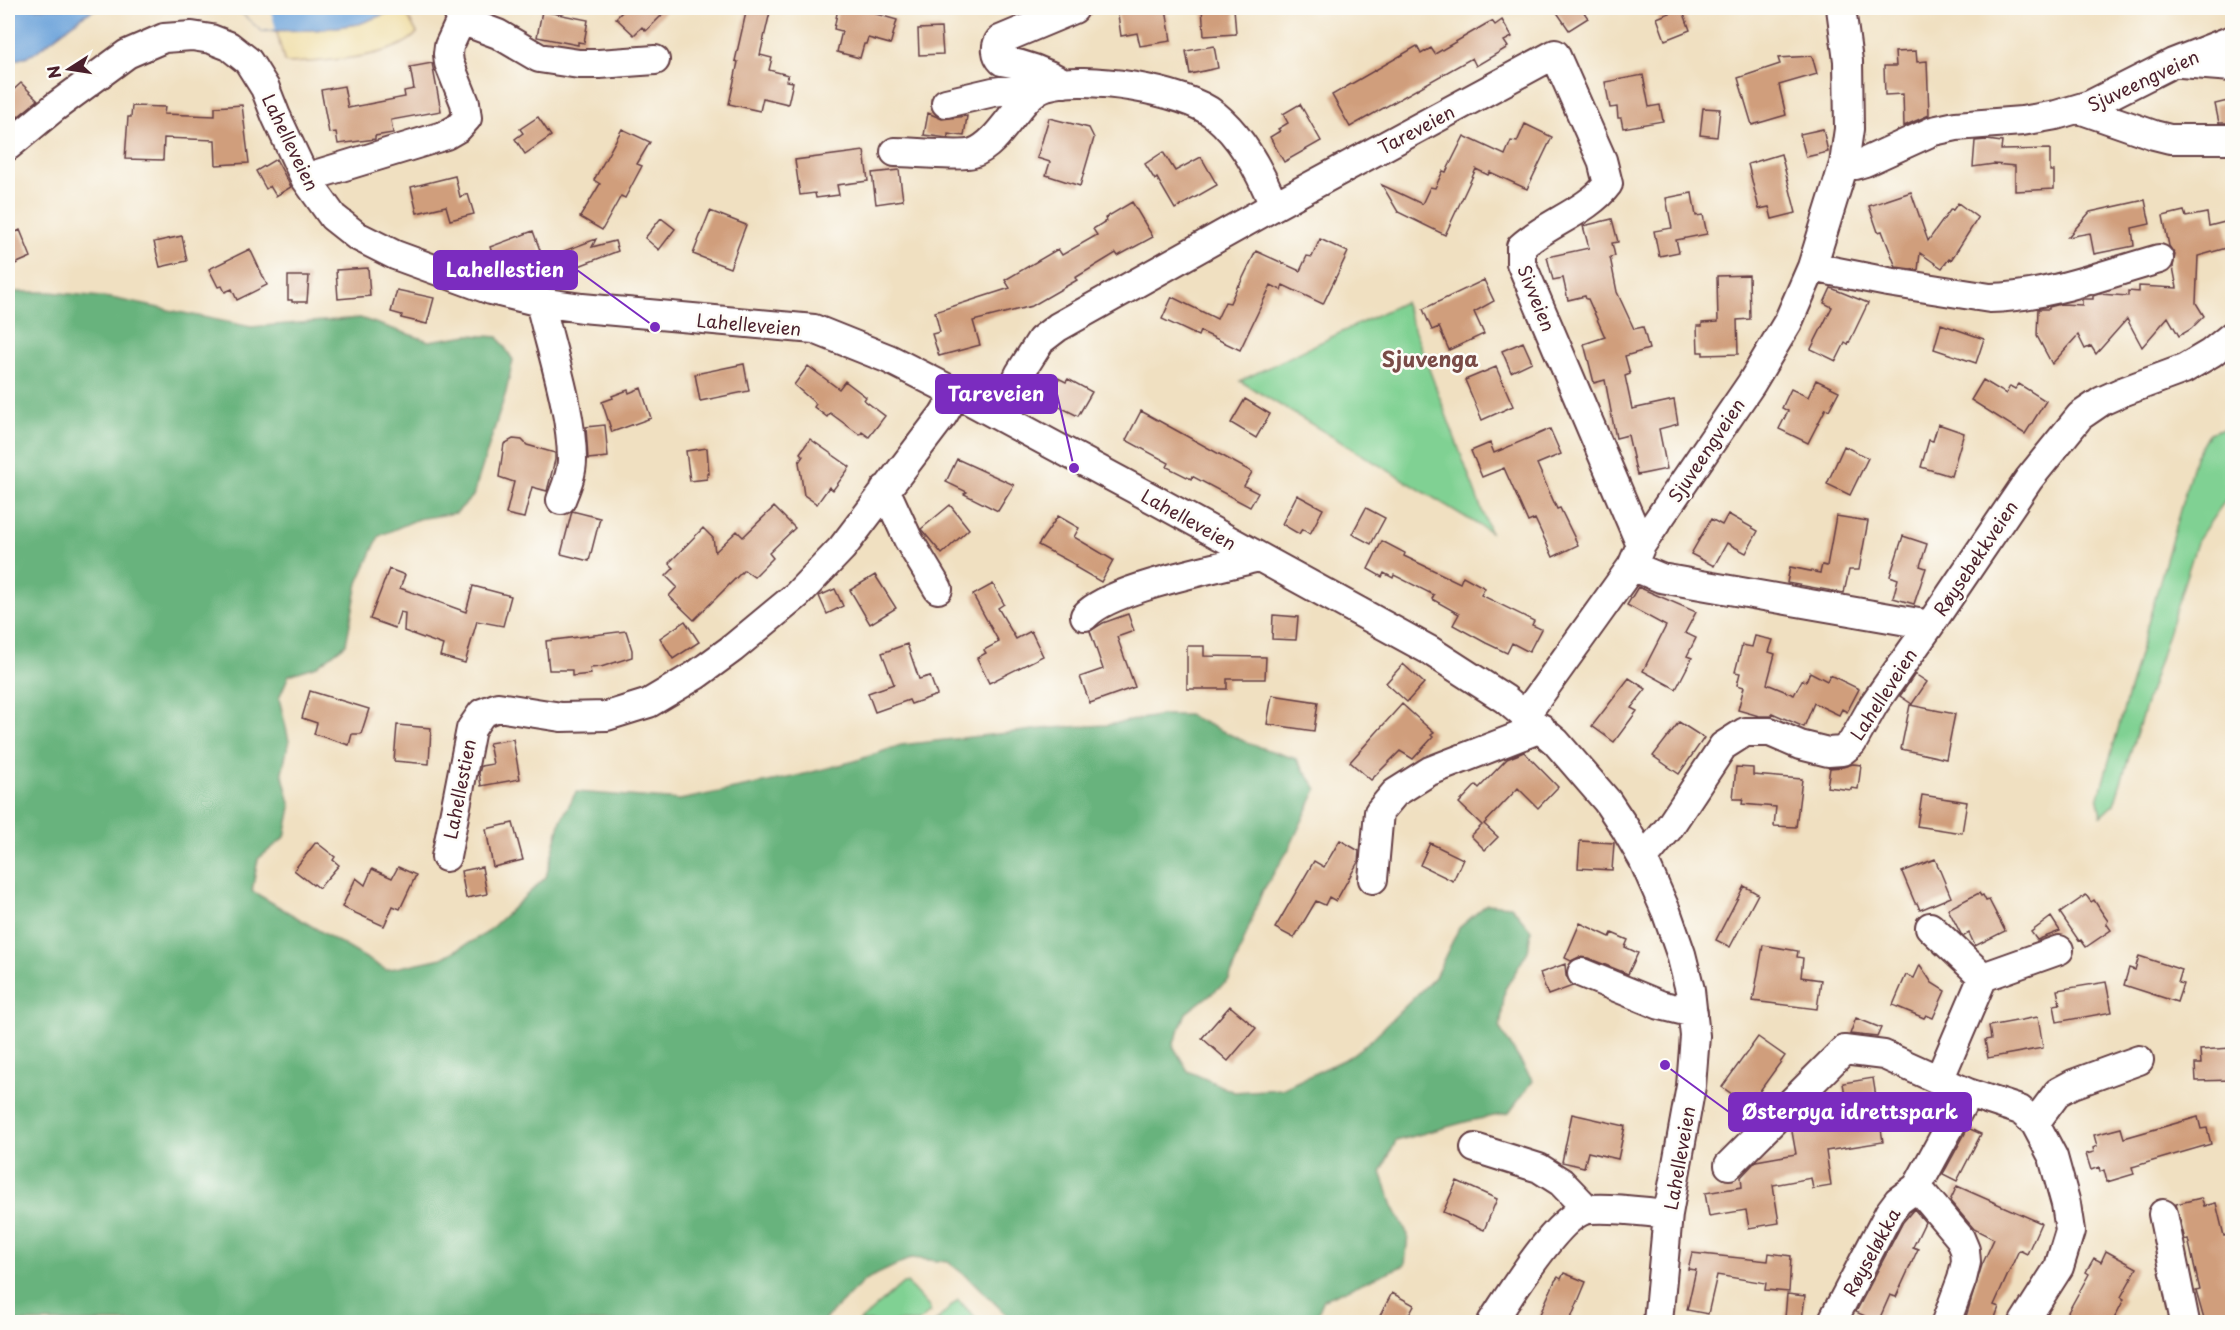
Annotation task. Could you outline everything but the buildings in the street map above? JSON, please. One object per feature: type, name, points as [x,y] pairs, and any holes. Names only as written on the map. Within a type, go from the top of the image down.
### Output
[{"type":"street","name":"Sjuveengveien","points":[[1534,721],[1636,555],[1751,384],[1788,322],[1812,267],[1844,164],[1849,129],[1848,61],[1841,8]]},
{"type":"street","points":[[1064,83],[1039,69],[1002,61],[997,53],[997,45],[1000,40],[1074,9]]},
{"type":"street","points":[[305,178],[446,135],[458,128],[467,117],[465,102],[449,63],[448,54],[449,46],[461,20],[498,34],[539,58],[579,64],[655,60]]},
{"type":"street","name":"Lahelleveien","points":[[8,146],[55,107],[127,54],[164,38],[192,36],[211,39],[229,46],[248,61],[265,88],[305,178],[333,217],[367,240],[395,255],[491,290],[540,302],[592,309],[814,329],[889,359],[999,416],[1429,650],[1505,699],[1534,721],[1608,801],[1643,859],[1666,911],[1681,954],[1690,990],[1695,1036],[1691,1086],[1668,1214],[1658,1323]]},
{"type":"street","name":"Sjuveengveien","points":[[1844,164],[1855,165],[1865,162],[1933,132],[1956,126],[2022,121],[2079,109],[2123,90],[2173,63],[2232,40]]},
{"type":"street","name":"Tareveien","points":[[999,416],[1020,373],[1041,340],[1059,327],[1274,206],[1555,54]]},
{"type":"street","name":"Sivveien","points":[[1555,54],[1602,160],[1608,184],[1599,195],[1527,241],[1521,247],[1521,263],[1636,555]]},
{"type":"street","points":[[2173,63],[2232,67]]},
{"type":"street","points":[[895,152],[971,154],[998,134],[1038,90],[1048,85],[1083,82],[1130,86],[1191,102],[1207,110],[1227,126],[1261,174],[1274,206]]},
{"type":"street","points":[[946,103],[993,92],[1064,83]]},
{"type":"street","points":[[2079,109],[2170,139],[2232,139]]},
{"type":"street","points":[[1812,267],[1967,295],[2005,298],[2051,289],[2159,259]]},
{"type":"street","points":[[540,302],[566,413],[572,460],[561,500]]},
{"type":"street","name":"Røysebekkveien","points":[[1636,555],[1661,578],[1930,626],[2029,479],[2080,416],[2102,401],[2184,369],[2211,353],[2232,336]]},
{"type":"street","name":"Lahellestien","points":[[446,857],[471,729],[482,714],[498,707],[561,717],[607,716],[649,704],[696,675],[797,595],[842,548],[943,415],[956,393]]},
{"type":"street","points":[[885,489],[908,539],[938,589]]},
{"type":"street","points":[[1085,616],[1107,601],[1143,588],[1258,557]]},
{"type":"street","name":"Lahelleveien","points":[[1643,859],[1668,829],[1723,746],[1745,732],[1770,732],[1800,745],[1828,752],[1842,751],[1852,743],[1874,704],[1930,626]]},
{"type":"street","points":[[1373,879],[1379,812],[1395,793],[1431,771],[1534,721]]},
{"type":"street","points":[[1930,927],[1983,977]]},
{"type":"street","points":[[1939,1080],[1983,977],[2059,950]]},
{"type":"street","points":[[1582,973],[1660,1005],[1693,1013]]},
{"type":"street","points":[[1729,1165],[1844,1050],[1884,1055],[1968,1093],[2020,1110],[2035,1123],[2054,1157],[2070,1231],[2059,1267],[2024,1323]]},
{"type":"street","points":[[2035,1123],[2058,1092],[2073,1084],[2139,1060]]},
{"type":"street","name":"Røyseløkka","points":[[1832,1323],[1889,1213],[1898,1202],[1917,1187],[1968,1093]]},
{"type":"street","points":[[1475,1148],[1539,1168],[1561,1182],[1587,1209]]},
{"type":"street","name":"Røyseløkka","points":[[1917,1187],[1920,1194],[1960,1238],[1965,1250],[1966,1262],[1962,1279],[1946,1323]]},
{"type":"street","points":[[1492,1323],[1556,1230],[1572,1217],[1587,1209],[1668,1214]]},
{"type":"street","points":[[2163,1214],[2185,1323]]},
{"type":"green space","points":[[8,292],[50,292],[111,298],[251,327],[360,318],[429,341],[469,335],[498,337],[513,360],[506,392],[473,496],[456,513],[418,519],[379,536],[358,583],[346,644],[317,666],[289,675],[279,698],[289,741],[282,772],[291,807],[285,837],[258,859],[252,891],[386,970],[442,958],[485,934],[546,877],[561,820],[576,792],[680,800],[793,777],[855,761],[901,745],[1051,728],[1107,725],[1163,715],[1188,715],[1250,744],[1296,759],[1317,789],[1289,849],[1262,892],[1229,980],[1186,1013],[1173,1046],[1188,1071],[1234,1092],[1282,1089],[1349,1057],[1371,1040],[1435,977],[1459,928],[1487,904],[1511,906],[1531,930],[1528,951],[1505,989],[1500,1029],[1533,1081],[1509,1113],[1469,1121],[1396,1141],[1381,1172],[1393,1206],[1408,1235],[1405,1265],[1324,1299],[1314,1322],[1014,1322],[970,1279],[948,1262],[911,1258],[865,1280],[822,1322],[8,1322]]},
{"type":"green space","points":[[1404,302],[1490,532],[1240,381]]},
{"type":"green space","points":[[2232,426],[2232,495],[2227,498],[2198,539],[2114,804],[2101,816],[2098,800],[2195,457],[2209,433]]},
{"type":"green space","points":[[903,1283],[907,1283],[929,1307],[930,1312],[918,1322],[859,1322]]},
{"type":"green space","points":[[958,1300],[980,1322],[935,1322]]},
{"type":"sand","points":[[403,8],[417,33],[392,49],[375,54],[318,62],[287,63],[284,61],[276,29],[315,30],[359,24]]},
{"type":"water","points":[[8,8],[97,8],[33,54],[8,63]]},
{"type":"water","points":[[236,8],[400,8],[359,24],[315,30],[262,31]]},
{"type":"pier","points":[[236,8],[270,8],[276,29],[262,31]]},
{"type":"place","name":"Lahellestien","points":[[655,327]]},
{"type":"place","name":"Tareveien","points":[[1074,468]]},
{"type":"place","name":"Østerøya idrettspark","points":[[1665,1065]]},
{"type":"district","name":"Sjuvenga","points":[[1430,358]]}]
